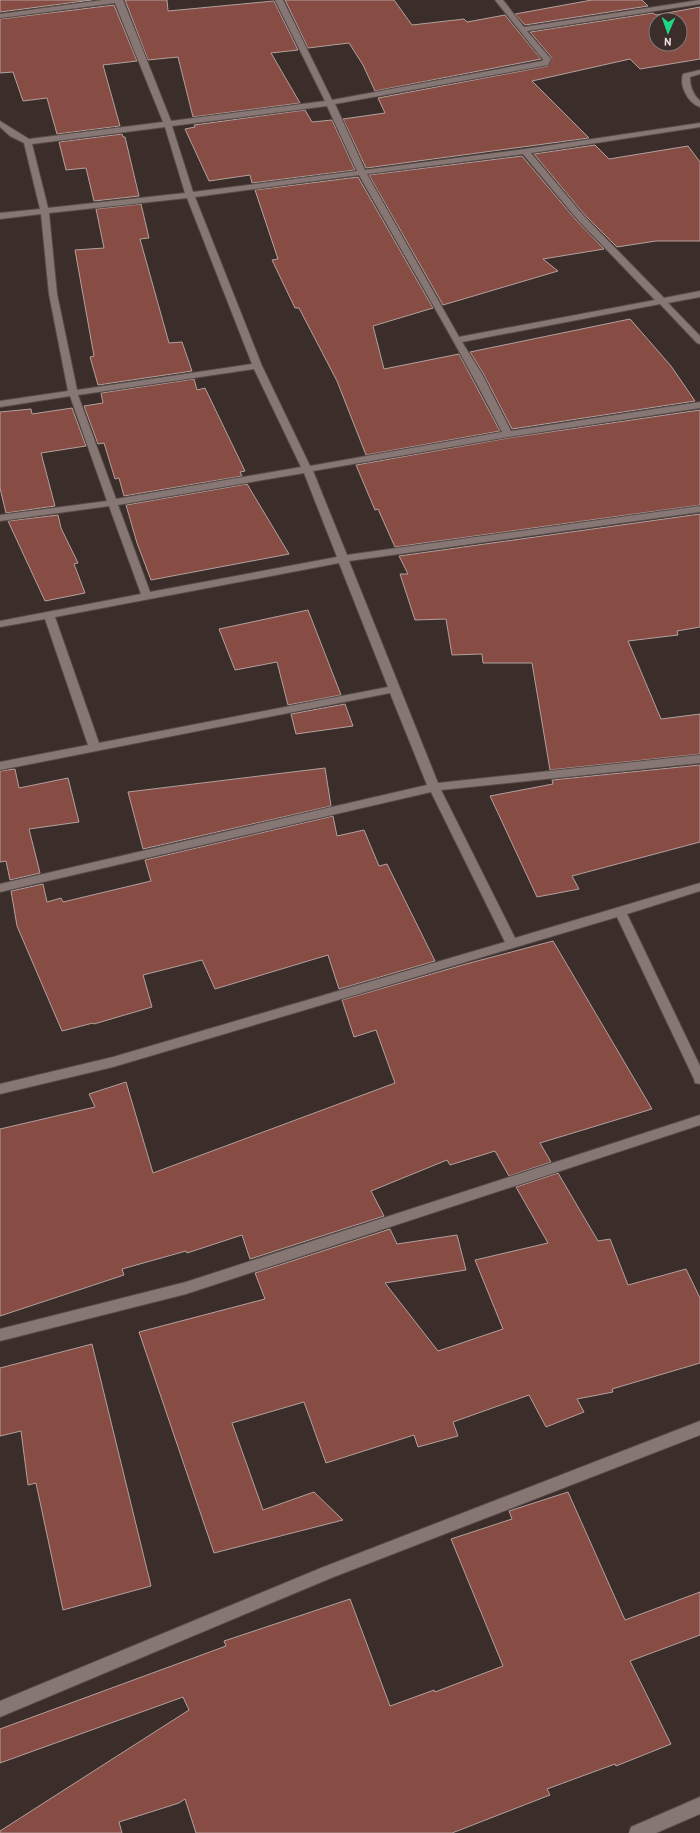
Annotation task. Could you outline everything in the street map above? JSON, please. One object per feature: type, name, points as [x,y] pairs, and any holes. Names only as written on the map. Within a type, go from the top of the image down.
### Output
[{"type":"street","points":[[0,16],[118,0],[168,124],[190,195],[257,366],[307,469],[434,787],[512,944]]},
{"type":"street","points":[[279,0],[330,103],[362,173],[456,340],[477,374],[508,434]]},
{"type":"street","points":[[0,123],[13,134],[28,142],[330,103],[545,63],[547,59],[499,0]]},
{"type":"street","points":[[522,30],[700,2]]},
{"type":"street","points":[[700,72],[686,76],[686,83],[688,94],[700,105]]},
{"type":"street","points":[[0,216],[190,195],[362,173],[700,125]]},
{"type":"street","points":[[28,142],[45,211],[53,294],[73,393],[147,597]]},
{"type":"street","points":[[525,151],[580,217],[700,341]]},
{"type":"street","points":[[456,340],[700,294]]},
{"type":"street","points":[[0,404],[257,366]]},
{"type":"street","points":[[0,518],[112,503],[508,434],[700,405]]},
{"type":"street","points":[[0,624],[49,616],[344,559],[700,509]]},
{"type":"street","points":[[49,616],[95,748]]},
{"type":"street","points":[[0,766],[394,689]]},
{"type":"street","points":[[0,888],[434,787],[700,760]]},
{"type":"street","points":[[0,1089],[113,1062],[700,887]]},
{"type":"street","points":[[620,912],[700,1079]]},
{"type":"street","points":[[0,1335],[186,1288],[700,1120]]},
{"type":"street","points":[[0,1709],[326,1573],[700,1428]]},
{"type":"street","points":[[637,1833],[700,1805]]},
{"type":"building","points":[[0,0],[92,0],[0,12]]},
{"type":"building","points":[[125,0],[167,0],[168,11],[274,1],[298,50],[271,53],[300,103],[193,117],[178,57],[148,60]]},
{"type":"building","points":[[285,0],[394,0],[412,25],[464,19],[467,22],[505,15],[541,59],[375,91],[363,65],[349,43],[308,48]]},
{"type":"building","points":[[592,0],[642,0],[648,6],[525,25],[515,14]]},
{"type":"building","points":[[114,5],[137,61],[103,65],[120,126],[57,134],[47,98],[23,101],[13,72],[0,73],[0,19]]},
{"type":"building","points":[[700,7],[700,59],[640,69],[630,59],[532,81],[589,138],[366,168],[343,119],[385,113],[378,98],[548,66],[552,58],[530,32],[648,14],[648,52],[688,52],[688,12],[672,12]]},
{"type":"building","points":[[305,110],[312,122],[332,120],[355,170],[252,183],[250,175],[209,181],[185,129],[195,127],[194,125]]},
{"type":"building","points":[[122,134],[123,137],[125,137],[139,196],[94,201],[86,168],[66,170],[59,142]]},
{"type":"building","points":[[595,145],[609,159],[688,146],[700,162],[700,241],[656,241],[617,247],[584,214],[534,154]]},
{"type":"building","points":[[522,156],[576,220],[604,249],[543,259],[558,271],[443,305],[369,175]]},
{"type":"building","points":[[358,177],[433,308],[373,326],[384,369],[459,354],[500,431],[366,455],[337,381],[299,308],[295,308],[272,260],[278,259],[255,190]]},
{"type":"building","points":[[141,204],[149,238],[140,239],[169,343],[182,342],[192,371],[98,385],[90,357],[94,356],[75,250],[104,248],[96,209]]},
{"type":"building","points":[[630,319],[671,366],[695,401],[512,429],[483,373],[470,352]]},
{"type":"building","points":[[194,379],[197,390],[205,388],[245,471],[240,472],[242,476],[124,496],[119,478],[115,479],[104,443],[98,444],[84,406],[103,403],[101,393]]},
{"type":"building","points":[[72,408],[86,446],[41,453],[55,506],[6,513],[0,488],[0,412],[31,409],[32,414]]},
{"type":"building","points":[[700,410],[700,505],[395,547],[378,509],[375,510],[356,465],[508,438]]},
{"type":"building","points":[[247,484],[289,554],[151,580],[137,543],[126,505]]},
{"type":"building","points":[[700,514],[700,627],[677,631],[678,635],[628,641],[661,719],[700,714],[700,754],[550,770],[532,663],[483,663],[482,654],[452,655],[446,619],[415,620],[400,574],[408,574],[399,556]]},
{"type":"building","points":[[58,515],[61,528],[78,563],[74,564],[85,593],[45,601],[8,521]]},
{"type":"building","points":[[308,610],[341,695],[288,705],[277,662],[235,670],[219,629]]},
{"type":"building","points":[[345,704],[353,726],[296,734],[291,714]]},
{"type":"building","points":[[700,765],[700,842],[572,876],[579,889],[537,897],[490,796],[553,784],[552,780]]},
{"type":"building","points":[[325,768],[331,806],[143,849],[128,792]]},
{"type":"building","points":[[15,769],[19,788],[68,778],[79,822],[29,829],[40,873],[10,880],[6,861],[0,862],[0,771]]},
{"type":"building","points":[[333,816],[337,836],[364,830],[379,866],[387,864],[435,961],[339,989],[328,955],[215,989],[202,960],[143,975],[152,1007],[94,1024],[62,1031],[17,926],[11,891],[43,884],[47,902],[61,898],[63,902],[151,881],[145,860]]},
{"type":"building","points":[[553,941],[652,1109],[540,1143],[551,1162],[509,1176],[495,1151],[450,1165],[447,1160],[371,1191],[384,1216],[250,1259],[242,1235],[187,1253],[186,1251],[122,1269],[124,1275],[0,1316],[0,1129],[95,1107],[89,1094],[126,1082],[153,1173],[395,1083],[376,1030],[354,1037],[342,1000],[466,964]]},
{"type":"building","points":[[558,1173],[598,1241],[610,1239],[628,1285],[686,1269],[700,1298],[700,1363],[612,1389],[613,1392],[577,1399],[584,1412],[546,1427],[529,1395],[453,1422],[458,1436],[418,1447],[414,1435],[326,1463],[304,1402],[232,1423],[263,1510],[314,1492],[343,1520],[214,1553],[139,1332],[265,1299],[255,1273],[390,1229],[397,1244],[457,1235],[466,1270],[385,1283],[438,1351],[503,1329],[475,1260],[548,1243],[516,1187]]},
{"type":"building","points":[[92,1344],[151,1586],[63,1610],[36,1483],[28,1485],[21,1431],[0,1436],[0,1368]]},
{"type":"building","points":[[568,1492],[625,1620],[700,1592],[700,1635],[630,1661],[671,1744],[616,1766],[615,1764],[547,1789],[550,1795],[452,1833],[196,1833],[185,1799],[179,1803],[119,1822],[122,1833],[0,1833],[0,1831],[189,1710],[183,1697],[0,1763],[0,1729],[226,1646],[224,1641],[350,1599],[390,1706],[434,1690],[435,1692],[503,1666],[451,1539],[512,1519],[509,1511]]}]
